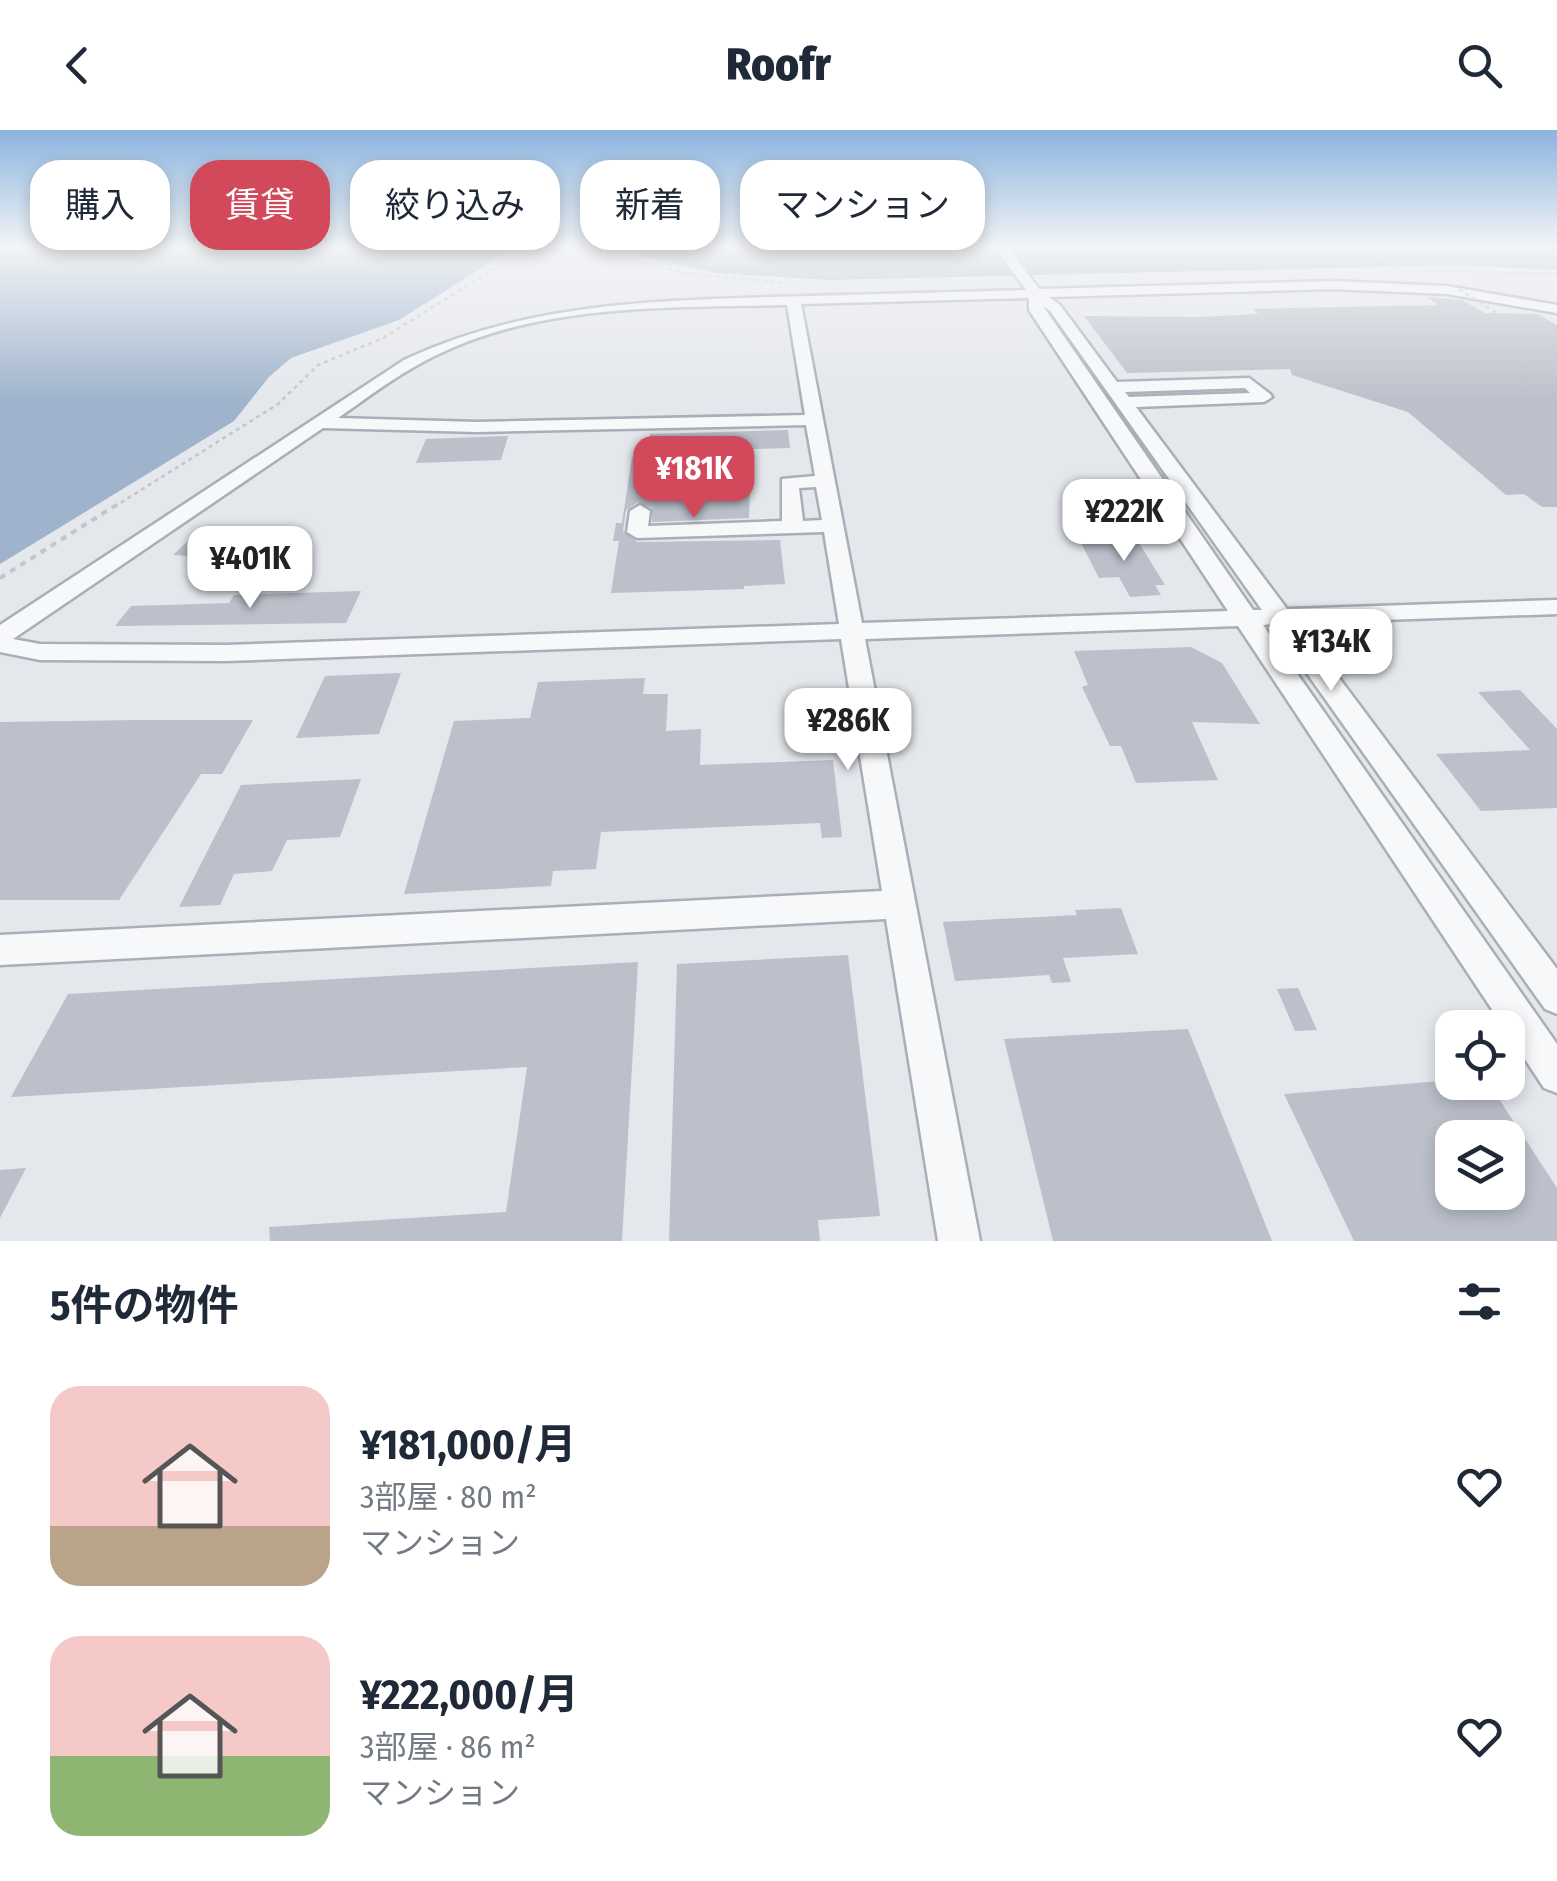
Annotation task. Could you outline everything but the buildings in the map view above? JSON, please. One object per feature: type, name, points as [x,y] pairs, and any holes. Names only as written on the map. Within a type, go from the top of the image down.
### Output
[{"type":"street","points":[[0,636],[426,354],[518,322],[620,306],[830,298]]},
{"type":"street","points":[[1033,298],[1036,310],[1557,1075]]},
{"type":"street","points":[[1043,298],[1119,394],[1557,997]]},
{"type":"street","points":[[1507,298],[1555,305]]},
{"type":"street","points":[[794,300],[959,1241]]},
{"type":"street","points":[[1249,383],[1264,397],[1119,394],[1249,383]]},
{"type":"street","points":[[318,422],[460,428],[815,420]]},
{"type":"street","points":[[794,527],[789,483],[826,482]]},
{"type":"street","points":[[640,510],[637,532],[834,526]]},
{"type":"street","points":[[0,644],[40,652],[226,654],[1557,606]]},
{"type":"street","points":[[0,950],[902,904]]},
{"type":"path","points":[[0,578],[285,399],[318,365],[384,338],[448,298]]},
{"type":"path","points":[[1473,298],[1498,313]]},
{"type":"water","points":[[0,298],[434,298],[399,320],[291,358],[269,377],[234,421],[0,564]]}]
